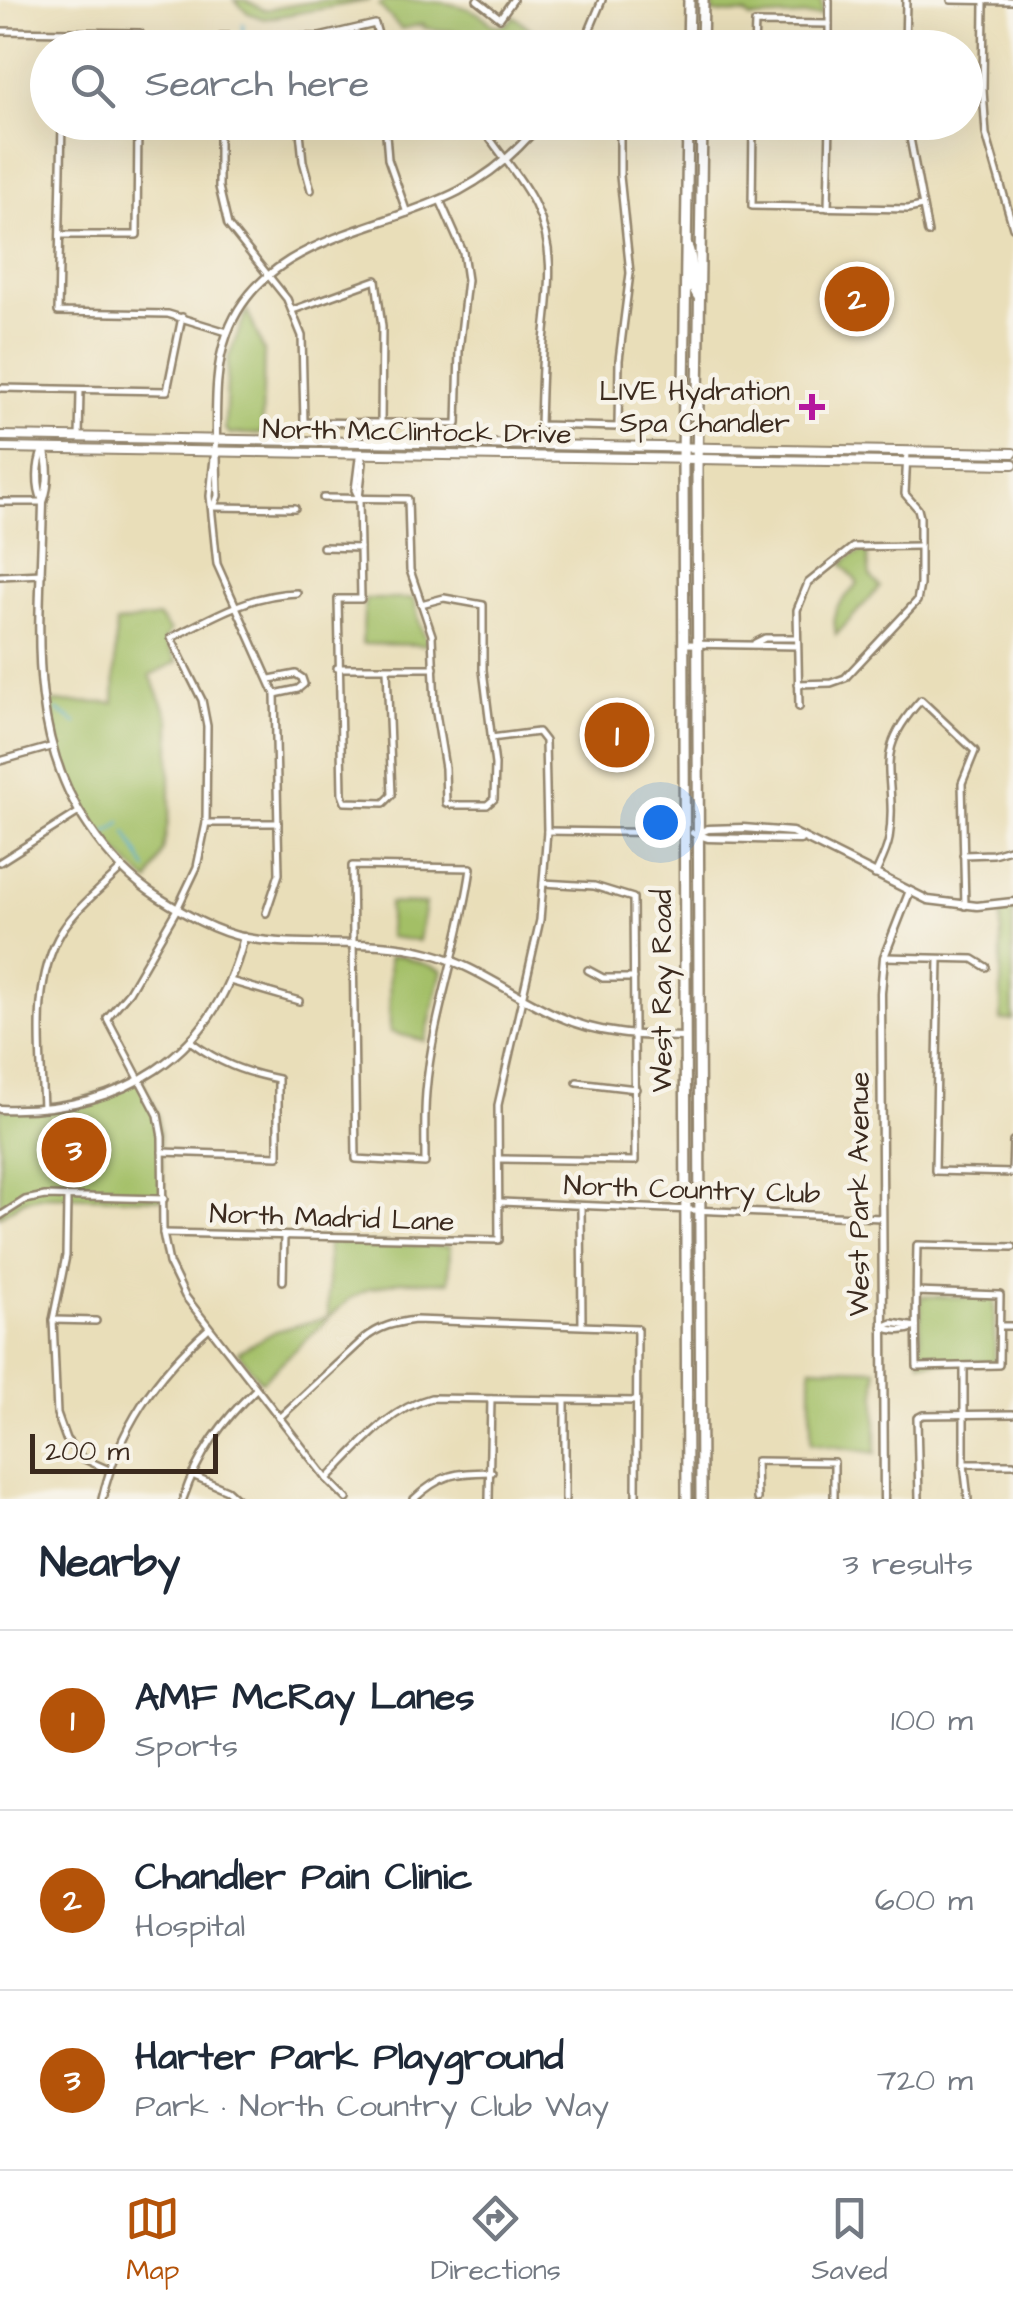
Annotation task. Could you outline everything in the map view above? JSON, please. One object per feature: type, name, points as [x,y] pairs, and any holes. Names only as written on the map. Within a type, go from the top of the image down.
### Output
[{"type":"main road","points":[[688,0],[688,30]]},
{"type":"main road","points":[[702,0],[702,30]]},
{"type":"main road","name":"West Ray Road","points":[[688,140],[684,644],[700,1212],[701,1499]]},
{"type":"main road","name":"West Ray Road","points":[[686,1499],[685,1037],[698,644],[702,140]]},
{"type":"main road","points":[[686,244],[692,256],[692,287],[700,297]]},
{"type":"main road","name":"North McClintock Drive","points":[[0,436],[684,453]]},
{"type":"main road","name":"North McClintock Drive","points":[[0,448],[360,455],[1013,453]]},
{"type":"main road","name":"North McClintock Drive","points":[[698,453],[1013,464]]},
{"type":"street","points":[[477,0],[500,18],[513,0]]},
{"type":"street","points":[[590,30],[602,0]]},
{"type":"street","points":[[828,30],[829,0]]},
{"type":"street","points":[[905,30],[906,0]]},
{"type":"street","points":[[951,0],[1013,1]]},
{"type":"street","points":[[984,0],[986,134],[1013,226]]},
{"type":"street","points":[[755,30],[755,23],[828,24]]},
{"type":"street","points":[[352,30],[375,24],[377,30]]},
{"type":"street","points":[[0,31],[30,31]]},
{"type":"street","points":[[62,140],[58,312],[156,313],[228,332]]},
{"type":"street","points":[[60,235],[136,236],[138,140]]},
{"type":"street","points":[[219,140],[218,187],[224,212],[235,237],[292,310],[304,349],[304,422],[458,424],[467,280],[463,252],[440,200]]},
{"type":"street","points":[[301,140],[302,162],[311,190]]},
{"type":"street","points":[[386,140],[388,158],[408,213]]},
{"type":"street","points":[[491,140],[538,210],[552,268],[540,425],[618,428],[619,360],[630,273],[620,140]]},
{"type":"street","points":[[266,913],[279,874],[275,694],[217,564],[214,507],[219,465],[215,452],[218,370],[228,332],[243,301],[267,275],[315,246],[408,213],[475,182],[524,140]]},
{"type":"street","points":[[752,140],[752,206],[908,210],[922,206]]},
{"type":"street","points":[[828,208],[830,140]]},
{"type":"street","points":[[910,140],[928,233]]},
{"type":"street","points":[[292,310],[376,280],[382,327],[381,423]]},
{"type":"street","points":[[0,388],[167,391],[182,317]]},
{"type":"street","points":[[80,390],[80,438]]},
{"type":"street","points":[[44,448],[48,460],[43,502],[40,680],[50,747],[79,812],[122,868],[145,889],[177,909],[244,938],[426,952],[454,961],[577,1023],[636,1036],[685,1037]]},
{"type":"street","points":[[798,684],[845,678],[909,613],[919,592],[920,517],[906,494],[907,452]]},
{"type":"street","points":[[360,455],[360,599],[338,599],[337,668],[345,802],[390,801],[387,669]]},
{"type":"street","points":[[323,498],[408,499],[410,570],[420,604],[432,636],[446,803],[492,803],[495,766],[484,684],[483,605],[444,598],[420,604]]},
{"type":"street","points":[[0,502],[43,502]]},
{"type":"street","points":[[214,507],[294,508]]},
{"type":"street","points":[[799,708],[798,605],[803,590],[841,555],[866,545],[920,546]]},
{"type":"street","points":[[323,548],[360,548]]},
{"type":"street","points":[[0,576],[42,574]]},
{"type":"street","points":[[297,593],[263,596],[234,606],[171,638],[202,700],[207,726],[206,824],[197,867],[177,909],[129,992],[107,1018],[158,1116],[163,1233],[169,1263],[185,1296],[327,1479],[348,1499]]},
{"type":"street","points":[[755,643],[765,638],[797,638]]},
{"type":"street","points":[[684,644],[797,646]]},
{"type":"street","points":[[337,668],[434,668]]},
{"type":"street","points":[[270,679],[296,674],[302,678],[304,684],[298,689],[275,694]]},
{"type":"street","points":[[875,875],[889,838],[889,749],[902,719],[921,700],[975,752],[962,782],[964,906]]},
{"type":"street","points":[[491,738],[526,732],[544,735],[544,882],[540,920],[498,1106],[501,1202]]},
{"type":"street","points":[[0,761],[50,747]]},
{"type":"street","points":[[0,862],[79,812]]},
{"type":"street","points":[[206,824],[278,823]]},
{"type":"street","points":[[546,831],[802,839],[909,893],[938,903],[964,906],[1013,902]]},
{"type":"street","points":[[963,856],[1013,848]]},
{"type":"street","points":[[352,866],[471,868],[454,961],[432,1048],[426,1093],[425,1163],[356,1159],[354,945],[352,866]]},
{"type":"street","points":[[43,1110],[43,988],[51,956],[62,931],[122,868]]},
{"type":"street","points":[[499,1159],[635,1161],[633,898],[594,886],[544,882]]},
{"type":"street","name":"West Park Avenue","points":[[884,1499],[881,993],[884,958],[909,893]]},
{"type":"street","points":[[0,1108],[43,1110],[85,1103],[141,1079],[190,1041],[230,982],[244,938]]},
{"type":"street","points":[[884,958],[973,959],[986,967]]},
{"type":"street","points":[[939,959],[935,1171],[1013,1173],[1013,1140]]},
{"type":"street","points":[[588,970],[603,978],[634,978]]},
{"type":"street","points":[[230,982],[300,1001]]},
{"type":"street","points":[[162,1152],[278,1156],[278,1079],[240,1072],[190,1041]]},
{"type":"street","points":[[577,1082],[636,1089]]},
{"type":"street","points":[[0,1216],[25,1200],[44,1196],[164,1199]]},
{"type":"street","points":[[68,1198],[66,1256],[53,1320],[57,1414],[82,1458],[109,1470]]},
{"type":"street","name":"North Country Club","points":[[501,1202],[882,1218]]},
{"type":"street","name":"North Madrid Lane","points":[[163,1233],[500,1240],[501,1202]]},
{"type":"street","points":[[581,1206],[582,1325]]},
{"type":"street","points":[[283,1280],[284,1236]]},
{"type":"street","points":[[916,1292],[1000,1295],[999,1365],[917,1367],[916,1292],[917,1245],[1013,1247]]},
{"type":"street","points":[[53,1320],[96,1320]]},
{"type":"street","points":[[280,1418],[376,1329],[393,1323],[415,1320],[637,1328],[636,1499]]},
{"type":"street","points":[[882,1327],[892,1323],[916,1327]]},
{"type":"street","points":[[999,1326],[1013,1326]]},
{"type":"street","points":[[102,1499],[124,1431],[144,1396],[208,1328]]},
{"type":"street","points":[[964,1366],[968,1499]]},
{"type":"street","points":[[183,1499],[191,1474],[226,1417],[256,1389]]},
{"type":"street","points":[[327,1479],[389,1418],[410,1403],[432,1398],[637,1401]]},
{"type":"street","points":[[490,1499],[491,1399]]},
{"type":"street","points":[[565,1401],[565,1499]]},
{"type":"street","points":[[919,1499],[918,1418],[1013,1414]]},
{"type":"street","points":[[757,1499],[756,1461],[834,1462],[834,1499]]},
{"type":"street","points":[[964,1464],[1013,1464]]},
{"type":"street","points":[[414,1499],[432,1482],[447,1475],[492,1472]]},
{"type":"street","points":[[191,1474],[227,1490],[237,1499]]},
{"type":"green space","points":[[234,0],[245,0],[264,10],[325,0],[371,0],[264,19],[248,13]]},
{"type":"green space","points":[[387,0],[430,1],[472,10],[498,26],[507,24],[514,16],[532,30],[441,30],[424,28],[424,24],[401,29],[379,5]]},
{"type":"green space","points":[[713,0],[822,0],[822,15],[750,18],[746,14],[713,13]]},
{"type":"green space","points":[[247,310],[264,351],[262,434],[230,434],[225,429],[228,359]]},
{"type":"green space","points":[[867,550],[870,576],[880,587],[836,635],[836,611],[858,583],[842,564]]},
{"type":"green space","points":[[365,599],[414,599],[429,645],[362,644]]},
{"type":"green space","points":[[159,617],[170,631],[164,641],[177,662],[150,675],[170,720],[170,810],[163,851],[149,882],[111,844],[82,802],[61,754],[48,702],[114,703],[116,623]]},
{"type":"green space","points":[[389,903],[425,904],[419,941],[389,937]]},
{"type":"green space","points":[[1013,909],[1013,1020],[1001,1020],[1001,911]]},
{"type":"green space","points":[[401,956],[442,970],[425,1041],[390,1032],[389,957]]},
{"type":"green space","points":[[141,1079],[158,1115],[164,1199],[45,1196],[25,1200],[0,1216],[0,1109],[60,1108]]},
{"type":"green space","points":[[328,1242],[450,1246],[449,1282],[400,1281],[349,1299],[261,1382],[238,1352],[276,1331],[328,1317]]},
{"type":"green space","points":[[921,1296],[994,1298],[995,1362],[920,1362]]},
{"type":"green space","points":[[811,1367],[876,1369],[876,1453],[811,1443]]},
{"type":"waterway","points":[[243,24],[243,30]]},
{"type":"waterway","points":[[57,710],[76,723]]},
{"type":"waterway","points":[[102,837],[121,822]]},
{"type":"waterway","points":[[126,832],[147,870]]},
{"type":"place","name":"Chandler Pain Clinic","points":[[857,299]]},
{"type":"place","name":"LIVE Hydration Spa Chandler","points":[[812,407]]},
{"type":"place","name":"AMF McRay Lanes","points":[[617,735]]},
{"type":"place","name":"Harter Park Playground","points":[[74,1150]]}]
